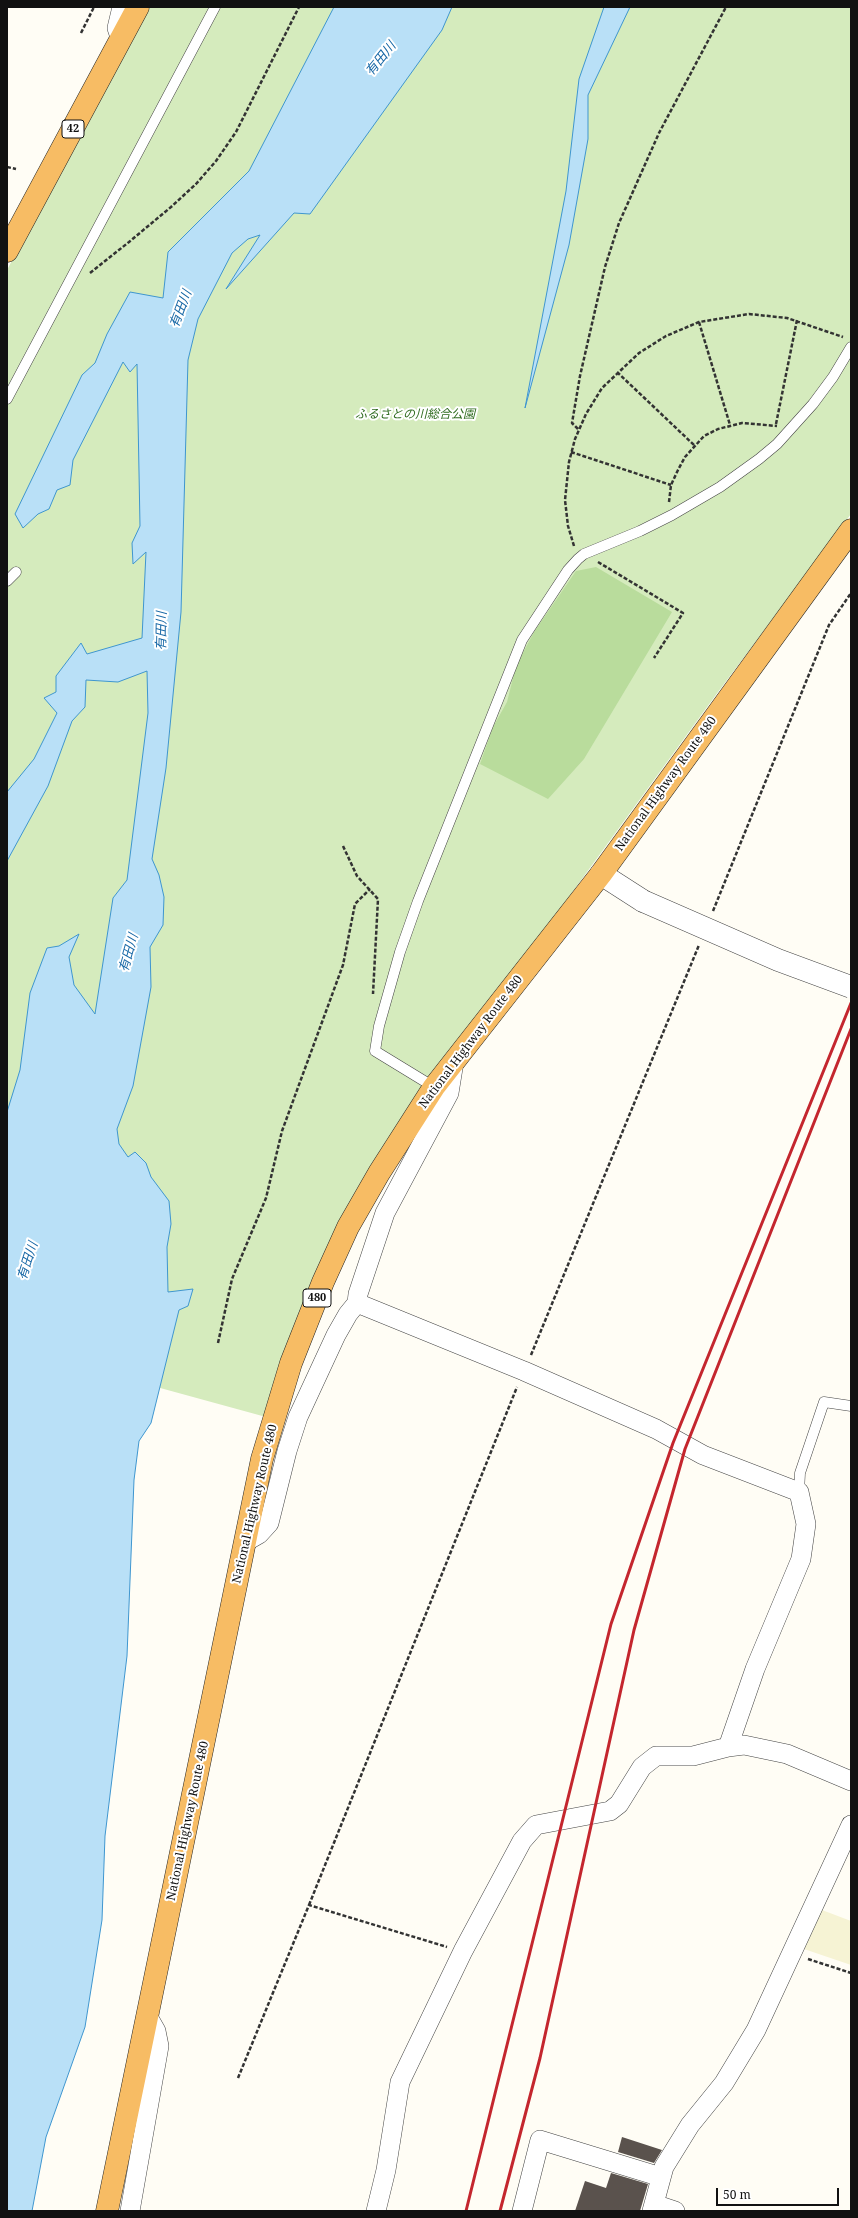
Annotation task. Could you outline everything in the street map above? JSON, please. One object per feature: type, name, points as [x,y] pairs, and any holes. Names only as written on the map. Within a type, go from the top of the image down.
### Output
[{"type":"highway","name":"42","points":[[7,251],[138,7]]},
{"type":"highway","name":"National Highway Route 480","points":[[108,2211],[262,1459],[291,1363],[306,1323],[348,1227],[379,1173],[434,1087],[601,874],[851,530]]},
{"type":"street","points":[[121,40],[117,28],[122,7]]},
{"type":"street","points":[[601,874],[644,901],[778,960],[851,987]]},
{"type":"street","points":[[245,1542],[259,1534],[269,1523],[287,1451],[298,1417],[314,1380],[339,1330],[351,1310],[358,1303],[358,1294],[386,1213],[449,1093],[454,1062]]},
{"type":"street","points":[[358,1303],[524,1371],[656,1429],[703,1455],[799,1492],[806,1524],[801,1559],[755,1669],[728,1747]]},
{"type":"street","points":[[376,2211],[386,2170],[400,2082],[463,1951],[522,1841],[536,1825],[610,1811],[619,1804],[642,1767],[656,1756],[693,1756],[728,1747],[744,1745],[775,1751],[851,1781]]},
{"type":"street","points":[[675,2211],[653,2207],[664,2167],[690,2126],[724,2083],[756,2030],[851,1825]]},
{"type":"street","points":[[130,2211],[159,2046],[156,2031],[148,2017]]},
{"type":"street","points":[[522,2211],[540,2140],[661,2177]]},
{"type":"lane","points":[[7,399],[215,7]]},
{"type":"lane","points":[[434,1087],[375,1051],[387,996],[400,952],[424,887],[522,640],[568,570],[584,554],[640,531],[672,515],[739,474],[759,459],[788,431],[820,394],[849,343]]},
{"type":"lane","points":[[7,581],[16,572]]},
{"type":"lane","points":[[799,1492],[800,1473],[824,1402],[851,1406]]},
{"type":"path","points":[[81,33],[94,7]]},
{"type":"path","points":[[86,276],[143,231],[206,173],[236,132],[299,7]]},
{"type":"path","points":[[578,429],[572,423],[580,376],[605,267],[619,223],[659,133],[726,7]]},
{"type":"path","points":[[7,167],[16,169]]},
{"type":"path","points":[[654,658],[683,613],[575,548],[565,514],[566,486],[571,452],[578,429],[602,388],[617,372],[652,344],[699,322],[749,314],[796,320],[849,343]]},
{"type":"path","points":[[776,425],[796,320]]},
{"type":"path","points":[[699,322],[730,425]]},
{"type":"path","points":[[617,372],[694,445]]},
{"type":"path","points":[[672,515],[669,496],[671,485],[685,457],[694,445],[704,436],[730,425],[753,422],[776,425],[788,431]]},
{"type":"path","points":[[571,452],[671,485]]},
{"type":"path","points":[[709,919],[829,625],[851,593]]},
{"type":"path","points":[[343,846],[357,876],[378,898],[373,1000]]},
{"type":"path","points":[[218,1343],[232,1279],[266,1198],[282,1131],[343,965],[355,904],[370,889]]},
{"type":"path","points":[[238,2078],[310,1905],[524,1371],[700,941]]},
{"type":"path","points":[[310,1905],[463,1951]]},
{"type":"path","points":[[791,1953],[851,1973]]},
{"type":"shaded area","points":[[822,1910],[851,1921],[851,1965],[804,1949]]},
{"type":"green space","name":"ふるさとの川総合公園","points":[[147,7],[851,7],[851,514],[718,692],[389,1144],[266,1417],[7,1346],[7,270]]},
{"type":"green space","points":[[596,567],[672,612],[584,759],[548,799],[480,764],[493,727],[507,702],[516,666],[534,632],[576,571]]},
{"type":"water","name":"有田川","points":[[334,7],[452,7],[442,30],[310,214],[294,213],[226,289],[260,235],[248,239],[232,253],[198,319],[188,360],[181,612],[166,768],[152,859],[159,875],[164,897],[163,925],[150,947],[151,987],[133,1086],[117,1129],[119,1144],[128,1157],[135,1152],[146,1163],[151,1177],[169,1201],[171,1224],[167,1247],[168,1292],[193,1289],[188,1306],[179,1310],[151,1423],[139,1441],[134,1480],[127,1656],[105,1836],[102,1920],[85,2027],[46,2137],[32,2211],[7,2211],[7,1112],[20,1070],[30,993],[47,948],[59,946],[79,934],[69,957],[74,985],[95,1014],[113,898],[127,880],[148,713],[147,671],[118,682],[86,680],[85,707],[72,721],[48,786],[7,861],[7,792],[34,759],[57,713],[44,698],[56,692],[56,676],[81,643],[87,654],[142,638],[146,552],[133,564],[132,543],[140,526],[137,364],[130,372],[123,362],[73,460],[70,485],[57,490],[49,509],[38,514],[23,528],[15,514],[82,375],[95,363],[107,334],[130,292],[163,298],[168,252],[249,171]]},
{"type":"water","points":[[604,7],[630,7],[588,95],[588,139],[569,245],[525,408],[566,191],[579,79]]},
{"type":"building","points":[[622,2137],[662,2150],[654,2163],[618,2152]]},
{"type":"building","points":[[611,2173],[648,2184],[640,2211],[575,2211],[585,2181],[606,2188]]},
{"type":"railway","points":[[466,2211],[611,1624],[673,1443],[851,1003]]},
{"type":"railway","points":[[500,2211],[540,2058],[634,1630],[685,1449],[851,1029]]}]
